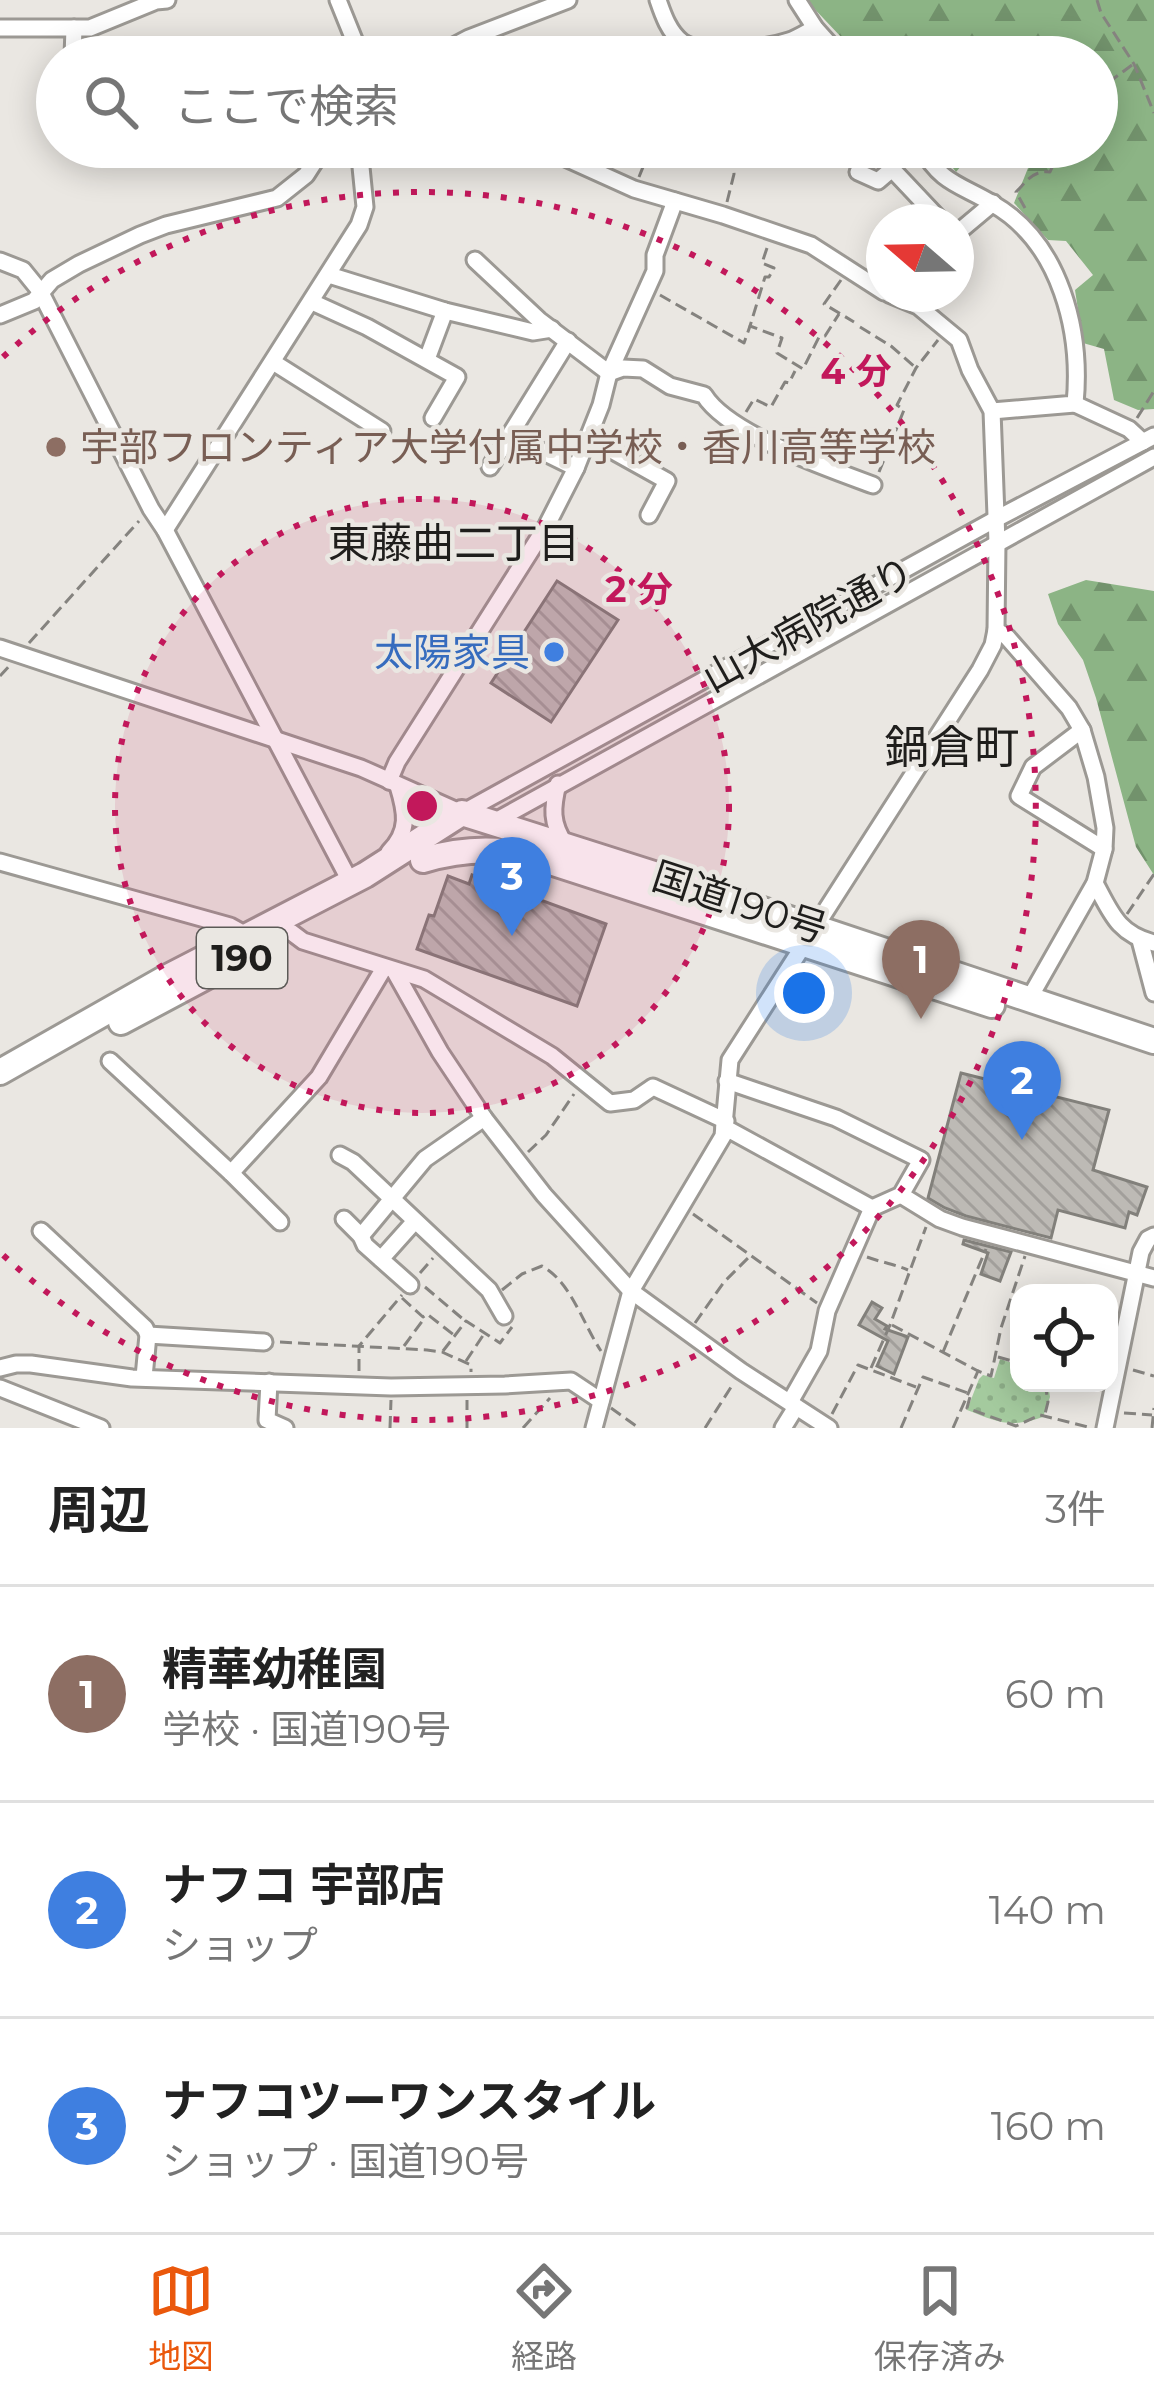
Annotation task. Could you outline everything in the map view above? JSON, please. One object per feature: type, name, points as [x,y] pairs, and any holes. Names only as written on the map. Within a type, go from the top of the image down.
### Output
[{"type":"highway","name":"国道190号","points":[[480,821],[649,886],[670,899]]},
{"type":"highway","name":"国道190号","points":[[0,1087],[423,860],[480,821],[566,845],[1154,1058]]},
{"type":"highway","name":"190","points":[[0,1072],[164,979],[480,821]]},
{"type":"highway","name":"国道190号","points":[[423,860],[466,851],[512,851],[811,935],[1154,1041]]},
{"type":"street","points":[[0,28],[90,28],[156,0],[167,0]]},
{"type":"street","points":[[338,0],[353,36]]},
{"type":"street","points":[[658,0],[675,36]]},
{"type":"street","points":[[797,0],[822,36]]},
{"type":"street","points":[[474,36],[561,1]]},
{"type":"street","points":[[74,28],[74,36]]},
{"type":"street","points":[[800,36],[815,28]]},
{"type":"street","points":[[0,315],[34,301],[40,291],[79,264],[140,235],[277,198],[310,168]]},
{"type":"street","points":[[165,530],[359,226],[365,207],[361,168]]},
{"type":"street","points":[[586,168],[634,189],[811,245],[866,280]]},
{"type":"street","points":[[934,168],[993,203],[1026,231],[1054,273],[1066,300],[1075,354],[1075,404]]},
{"type":"street","points":[[858,172],[878,181],[892,169],[925,204]]},
{"type":"street","points":[[0,261],[23,271],[40,291],[274,740],[358,879],[397,844],[406,823],[394,784],[397,762],[547,525],[576,468],[609,373],[656,271],[655,255],[675,201]]},
{"type":"street","points":[[974,219],[993,203]]},
{"type":"street","points":[[475,260],[609,373]]},
{"type":"street","points":[[329,275],[533,332],[552,329]]},
{"type":"street","points":[[312,302],[457,377],[433,418]]},
{"type":"street","points":[[427,358],[445,310]]},
{"type":"street","points":[[594,1428],[631,1291],[723,1136],[730,1060],[993,645],[997,542],[992,411],[959,340],[925,312]]},
{"type":"street","points":[[490,467],[568,341]]},
{"type":"street","points":[[273,362],[382,431]]},
{"type":"street","points":[[609,373],[643,369],[670,386],[704,395],[712,408],[790,454],[873,485]]},
{"type":"street","points":[[992,411],[1075,404],[1148,439]]},
{"type":"street","points":[[511,436],[576,468]]},
{"type":"street","points":[[588,437],[667,481],[649,514]]},
{"type":"street","name":"山大病院通り","points":[[480,821],[996,519],[1148,439]]},
{"type":"street","name":"山大病院通り","points":[[480,821],[558,784],[1154,457]]},
{"type":"street","points":[[996,630],[1069,707],[1082,730],[1105,828],[1095,883],[1029,1000]]},
{"type":"street","points":[[0,648],[361,768],[480,821]]},
{"type":"street","points":[[1082,730],[1033,767],[1019,796],[1104,849]]},
{"type":"street","points":[[558,784],[553,820],[566,845]]},
{"type":"street","points":[[0,862],[230,926],[250,937]]},
{"type":"street","points":[[1095,883],[1119,925],[1147,942],[1154,993]]},
{"type":"street","points":[[291,932],[424,979],[552,1056],[610,1103],[634,1100],[653,1087],[872,1208]]},
{"type":"street","points":[[390,970],[484,1118],[631,1291],[827,1427]]},
{"type":"street","points":[[232,1173],[320,1077],[390,970]]},
{"type":"street","points":[[110,1061],[280,1222]]},
{"type":"street","points":[[727,1082],[836,1118],[921,1160],[901,1196],[872,1208],[827,1310],[819,1351],[783,1428]]},
{"type":"street","points":[[361,1236],[425,1159],[484,1118]]},
{"type":"street","points":[[340,1155],[489,1290],[504,1316]]},
{"type":"street","points":[[901,1196],[932,1214],[991,1236],[1154,1278]]},
{"type":"street","points":[[344,1220],[405,1291]]},
{"type":"street","points":[[381,1259],[415,1221]]},
{"type":"street","points":[[41,1231],[145,1328],[144,1377]]},
{"type":"street","points":[[1118,1356],[1141,1252],[1154,1236]]},
{"type":"street","points":[[148,1335],[264,1342]]},
{"type":"street","points":[[0,1368],[31,1364],[116,1376],[391,1387],[571,1381],[601,1401]]},
{"type":"street","points":[[268,1382],[267,1420],[286,1428]]},
{"type":"street","points":[[0,1388],[101,1428]]},
{"type":"path","points":[[1096,0],[1116,36]]},
{"type":"path","points":[[1118,39],[1154,113]]},
{"type":"path","points":[[1118,75],[1134,64]]},
{"type":"path","points":[[605,177],[609,168]]},
{"type":"path","points":[[634,189],[642,168]]},
{"type":"path","points":[[723,215],[734,168]]},
{"type":"path","points":[[1026,231],[1024,207],[1016,192],[1031,176],[1052,168]]},
{"type":"path","points":[[648,289],[744,344],[765,277],[774,268],[762,263],[773,232]]},
{"type":"path","points":[[848,268],[824,304],[854,322]]},
{"type":"path","points":[[750,326],[782,338],[777,353],[803,369],[812,346],[839,314]]},
{"type":"path","points":[[860,327],[916,368]]},
{"type":"path","points":[[873,485],[904,410],[897,405],[902,393],[946,329]]},
{"type":"path","points":[[739,424],[754,399],[771,406],[797,367]]},
{"type":"path","points":[[1129,430],[1154,391]]},
{"type":"path","points":[[19,654],[151,509]]},
{"type":"path","points":[[1119,925],[1154,874]]},
{"type":"path","points":[[518,1162],[547,1135],[583,1079]]},
{"type":"path","points":[[682,1206],[827,1310]]},
{"type":"path","points":[[871,1368],[932,1214]]},
{"type":"path","points":[[943,1352],[991,1236]]},
{"type":"path","points":[[1018,1284],[1028,1246]]},
{"type":"path","points":[[442,1248],[415,1279],[466,1322],[500,1343],[512,1330],[513,1323],[504,1316]]},
{"type":"path","points":[[853,1252],[910,1270]]},
{"type":"path","points":[[687,1333],[724,1282],[751,1255]]},
{"type":"path","points":[[492,1299],[522,1274],[542,1266],[549,1269],[599,1349],[612,1359]]},
{"type":"path","points":[[358,1385],[359,1346],[405,1291],[423,1317]]},
{"type":"path","points":[[890,1324],[992,1376],[1010,1307]]},
{"type":"path","points":[[403,1348],[427,1314],[454,1335]]},
{"type":"path","points":[[442,1352],[466,1322]]},
{"type":"path","points":[[465,1362],[484,1334]]},
{"type":"path","points":[[264,1342],[442,1352],[471,1365],[467,1428]]},
{"type":"path","points":[[995,1356],[1010,1360]]},
{"type":"path","points":[[827,1427],[858,1365],[918,1388]]},
{"type":"path","points":[[1118,1367],[1154,1376]]},
{"type":"path","points":[[705,1428],[742,1371]]},
{"type":"path","points":[[953,1428],[978,1371]]},
{"type":"path","points":[[901,1428],[923,1377],[968,1393]]},
{"type":"path","points":[[523,1428],[567,1381]]},
{"type":"path","points":[[389,1428],[391,1387]]},
{"type":"path","points":[[1045,1416],[1046,1392]]},
{"type":"path","points":[[968,1393],[967,1408],[1016,1426],[1040,1415],[1093,1428]]},
{"type":"path","points":[[601,1401],[639,1428]]},
{"type":"path","points":[[1107,1420],[1153,1412],[1152,1428]]},
{"type":"green space","points":[[806,0],[1154,0],[1154,409],[1138,410],[1114,400],[1104,349],[1083,343],[1075,290],[1093,275],[1066,241],[1048,240],[1014,203],[1028,168],[1118,168],[1118,36],[840,36]]},
{"type":"green space","points":[[1086,580],[1154,591],[1154,875],[1136,847],[1083,660],[1058,624],[1048,594]]},
{"type":"green space","points":[[1000,1359],[1010,1362],[1010,1392],[1049,1392],[1043,1417],[1005,1422],[967,1410],[979,1379],[983,1375],[994,1378]]},
{"type":"building","name":"太陽家具","points":[[557,581],[618,620],[551,722],[491,683]]},
{"type":"building","points":[[472,875],[606,924],[577,1006],[417,949],[448,876],[469,884]]},
{"type":"building","points":[[961,1073],[1109,1110],[1093,1170],[1147,1187],[1137,1215],[1129,1212],[1125,1228],[1058,1210],[1051,1238],[966,1216],[928,1198]]},
{"type":"building","points":[[964,1240],[1011,1252],[1000,1281],[981,1274],[988,1253],[963,1244]]},
{"type":"building","points":[[872,1302],[882,1308],[875,1319],[885,1329],[908,1337],[894,1374],[877,1366],[888,1341],[859,1325]]},
{"type":"place","name":"宇部フロンティア大学付属中学校・香川高等学校","points":[[56,447]]},
{"type":"place","name":"太陽家具","points":[[554,652]]},
{"type":"place","name":"ナフコツーワンスタイル","points":[[512,936]]},
{"type":"place","name":"精華幼稚園","points":[[921,1019]]},
{"type":"place","name":"ナフコ 宇部店","points":[[1022,1140]]},
{"type":"district","name":"東藤曲二丁目","points":[[454,543]]},
{"type":"district","name":"鍋倉町","points":[[952,747]]}]
